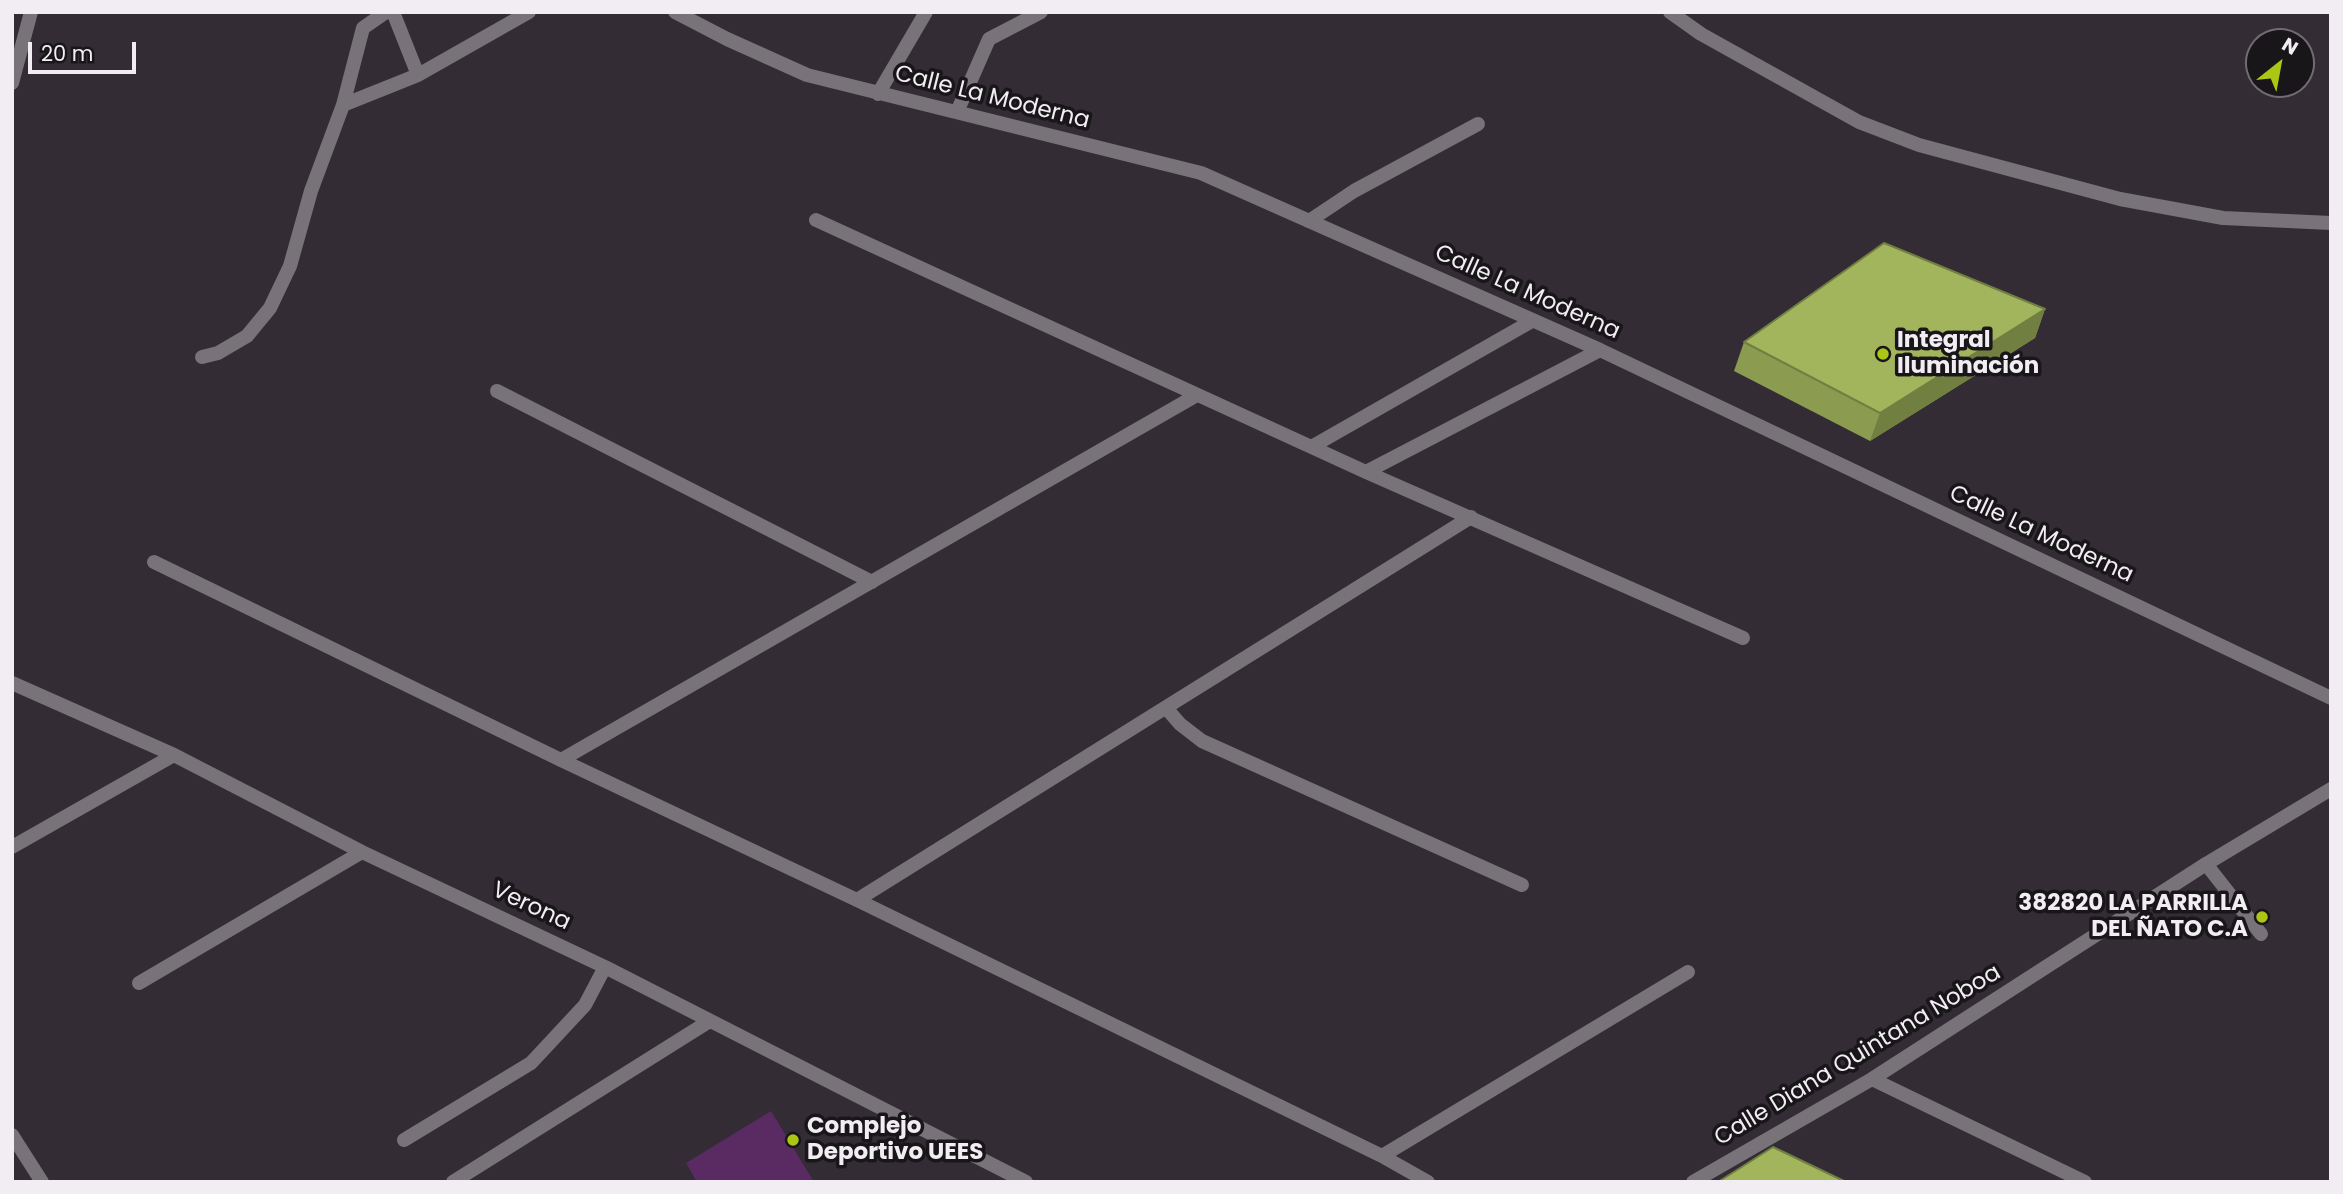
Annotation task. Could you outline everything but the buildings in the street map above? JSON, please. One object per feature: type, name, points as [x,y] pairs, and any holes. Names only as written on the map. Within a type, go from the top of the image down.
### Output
[{"type":"street","points":[[12,82],[31,12]]},
{"type":"street","points":[[202,357],[218,353],[247,336],[270,308],[290,265],[311,191],[343,105],[365,19],[363,12]]},
{"type":"street","points":[[363,28],[386,12]]},
{"type":"street","points":[[393,12],[418,75]]},
{"type":"street","points":[[343,105],[418,75],[529,12]]},
{"type":"street","name":"Calle La Moderna","points":[[675,12],[807,75],[1201,173],[1600,350],[2331,698]]},
{"type":"street","points":[[878,94],[926,12]]},
{"type":"street","points":[[957,112],[989,39],[1041,12]]},
{"type":"street","points":[[1670,12],[1701,34],[1859,122],[1920,145],[2120,199],[2223,218],[2331,223]]},
{"type":"street","points":[[1309,221],[1354,191],[1478,124]]},
{"type":"street","points":[[816,219],[1366,472],[1743,638]]},
{"type":"street","points":[[1313,446],[1532,321]]},
{"type":"street","points":[[1366,472],[1600,350]]},
{"type":"street","points":[[497,391],[872,582]]},
{"type":"street","points":[[561,760],[1197,395]]},
{"type":"street","points":[[857,900],[1471,517]]},
{"type":"street","points":[[154,562],[857,900],[1382,1156],[1428,1182]]},
{"type":"street","name":"Verona","points":[[12,683],[174,755],[362,852],[605,967],[708,1022],[1026,1182]]},
{"type":"street","points":[[1167,709],[1180,724],[1202,741],[1522,885]]},
{"type":"street","points":[[12,847],[174,755]]},
{"type":"street","name":"Calle Diana Quintana Noboa","points":[[1693,1182],[1872,1079],[2206,864],[2331,789]]},
{"type":"street","points":[[139,983],[362,852]]},
{"type":"street","points":[[2206,864],[2261,934]]},
{"type":"street","points":[[404,1140],[531,1063],[585,1005],[605,967]]},
{"type":"street","points":[[1382,1156],[1688,972]]},
{"type":"street","points":[[453,1182],[708,1022]]},
{"type":"street","points":[[1872,1079],[2085,1182]]},
{"type":"street","points":[[12,1135],[42,1182]]},
{"type":"shaded area","points":[[771,1111],[814,1182],[697,1182],[686,1163]]},
{"type":"place","name":"Integral Iluminación","points":[[1883,354]]},
{"type":"place","name":"382820 LA PARRILLA DEL ÑATO C.A","points":[[2262,917]]},
{"type":"place","name":"Complejo Deportivo UEES","points":[[793,1140]]}]
